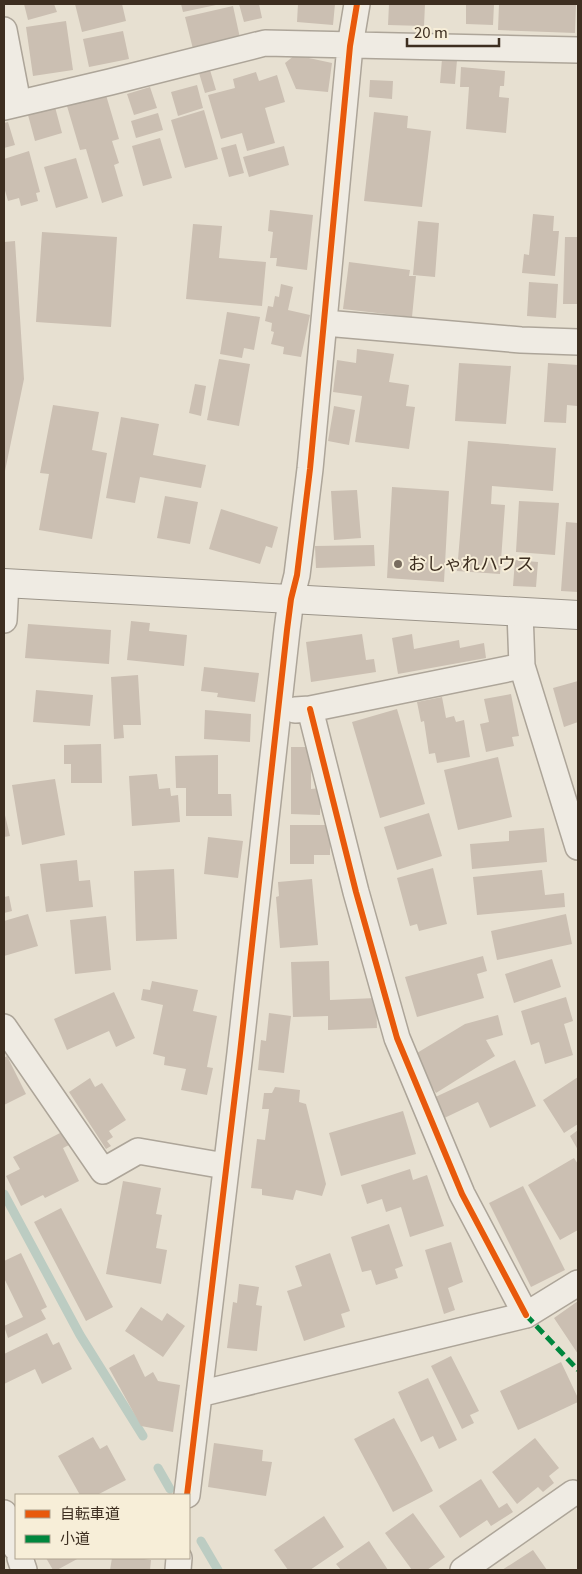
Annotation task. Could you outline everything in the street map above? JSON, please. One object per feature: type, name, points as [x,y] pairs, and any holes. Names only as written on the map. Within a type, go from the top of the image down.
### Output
[{"type":"street","points":[[187,1494],[240,1053],[291,599],[308,488],[350,46],[357,4]]},
{"type":"street","points":[[4,30],[11,105],[265,43],[578,50]]},
{"type":"street","points":[[325,323],[521,340],[578,342]]},
{"type":"street","points":[[4,620],[5,583],[578,615]]},
{"type":"street","points":[[520,612],[522,666],[578,847]]},
{"type":"street","points":[[278,712],[310,709],[522,666]]},
{"type":"street","points":[[310,709],[356,892],[397,1038],[462,1194],[526,1315]]},
{"type":"street","points":[[4,1027],[103,1171],[138,1151],[225,1166]]},
{"type":"street","points":[[199,1394],[526,1315],[578,1283]]},
{"type":"street","points":[[463,1570],[573,1493]]},
{"type":"street","points":[[4,1514],[15,1545]]},
{"type":"building","points":[[24,4],[54,4],[57,12],[28,20]]},
{"type":"building","points":[[75,4],[122,4],[126,21],[82,32]]},
{"type":"building","points":[[181,4],[215,4],[216,5],[183,12]]},
{"type":"building","points":[[239,4],[259,4],[262,18],[244,22]]},
{"type":"building","points":[[298,4],[335,4],[333,25],[297,22]]},
{"type":"building","points":[[389,4],[425,4],[424,26],[388,25]]},
{"type":"building","points":[[466,4],[494,4],[493,25],[466,24]]},
{"type":"building","points":[[499,4],[576,4],[575,33],[498,30]]},
{"type":"building","points":[[233,6],[240,38],[193,49],[185,17]]},
{"type":"building","points":[[66,21],[73,70],[33,76],[26,27]]},
{"type":"building","points":[[123,31],[129,59],[89,67],[83,39]]},
{"type":"building","points":[[295,55],[332,63],[328,92],[296,89],[285,63]]},
{"type":"building","points":[[442,59],[457,60],[455,84],[440,83]]},
{"type":"building","points":[[461,67],[505,71],[504,86],[500,86],[499,97],[509,98],[506,133],[466,129],[469,87],[460,87]]},
{"type":"building","points":[[210,70],[216,90],[205,93],[199,73]]},
{"type":"building","points":[[256,72],[259,81],[277,75],[285,102],[265,108],[275,143],[247,151],[242,133],[221,139],[208,95],[235,88],[233,79]]},
{"type":"building","points":[[370,80],[393,81],[392,99],[369,97]]},
{"type":"building","points":[[197,85],[203,108],[178,116],[171,92]]},
{"type":"building","points":[[150,87],[157,108],[134,115],[127,94]]},
{"type":"building","points":[[106,95],[119,139],[112,141],[119,163],[114,165],[123,196],[102,203],[86,149],[80,150],[67,106]]},
{"type":"building","points":[[55,107],[62,133],[35,141],[28,115]]},
{"type":"building","points":[[204,110],[218,159],[185,168],[171,120]]},
{"type":"building","points":[[374,112],[408,116],[407,128],[431,131],[422,207],[364,201]]},
{"type":"building","points":[[158,113],[163,130],[136,138],[131,121]]},
{"type":"building","points":[[8,122],[15,145],[4,148],[4,123]]},
{"type":"building","points":[[160,138],[172,178],[143,186],[132,146]]},
{"type":"building","points":[[236,144],[244,173],[229,177],[221,148]]},
{"type":"building","points":[[284,146],[289,165],[249,177],[243,157]]},
{"type":"building","points":[[29,151],[40,192],[36,193],[38,201],[21,206],[19,198],[8,201],[4,187],[4,159]]},
{"type":"building","points":[[76,158],[88,198],[56,208],[44,167]]},
{"type":"building","points":[[270,210],[313,215],[307,270],[276,266],[277,258],[270,258],[273,232],[268,231]]},
{"type":"building","points":[[533,214],[554,216],[553,231],[559,231],[555,276],[522,273],[524,254],[529,255]]},
{"type":"building","points":[[418,221],[439,223],[435,277],[413,275]]},
{"type":"building","points":[[193,224],[222,226],[219,258],[266,262],[262,306],[186,299]]},
{"type":"building","points":[[42,232],[117,237],[111,327],[36,322]]},
{"type":"building","points":[[565,237],[578,237],[578,304],[563,304]]},
{"type":"building","points":[[15,241],[24,379],[5,471],[4,242]]},
{"type":"building","points":[[349,262],[410,270],[409,276],[416,276],[412,317],[343,309]]},
{"type":"building","points":[[529,282],[558,284],[556,318],[527,316]]},
{"type":"building","points":[[281,284],[293,287],[288,310],[310,315],[301,357],[283,354],[284,347],[271,344],[274,332],[271,331],[272,323],[265,321],[268,306],[273,307],[275,296],[279,297]]},
{"type":"building","points":[[227,312],[260,317],[254,350],[244,348],[242,358],[220,354]]},
{"type":"building","points":[[357,349],[394,354],[389,382],[409,385],[406,406],[415,407],[409,449],[355,442],[362,396],[333,392],[337,360],[356,363]]},
{"type":"building","points":[[219,359],[250,364],[239,426],[207,420]]},
{"type":"building","points":[[459,363],[511,366],[506,424],[455,421]]},
{"type":"building","points":[[548,363],[578,365],[577,406],[567,405],[566,423],[544,422]]},
{"type":"building","points":[[195,384],[206,386],[201,416],[189,413]]},
{"type":"building","points":[[53,405],[99,412],[92,450],[107,453],[92,539],[39,530],[49,474],[40,473]]},
{"type":"building","points":[[334,406],[355,410],[349,445],[328,441]]},
{"type":"building","points":[[121,417],[159,424],[153,455],[206,465],[201,488],[140,477],[135,503],[106,498]]},
{"type":"building","points":[[468,441],[556,448],[553,491],[492,486],[491,504],[505,505],[500,574],[457,571]]},
{"type":"building","points":[[392,487],[449,491],[444,582],[387,578]]},
{"type":"building","points":[[357,490],[361,538],[334,540],[331,491]]},
{"type":"building","points":[[165,496],[198,502],[190,544],[157,538]]},
{"type":"building","points":[[519,501],[559,503],[555,555],[516,552]]},
{"type":"building","points":[[221,509],[278,527],[272,548],[266,546],[260,564],[209,549]]},
{"type":"building","points":[[566,522],[578,523],[578,592],[561,591]]},
{"type":"building","points":[[374,545],[375,566],[316,568],[315,546]]},
{"type":"building","points":[[515,560],[538,562],[536,587],[513,586]]},
{"type":"building","points":[[131,621],[150,623],[149,631],[187,635],[184,666],[127,660]]},
{"type":"building","points":[[28,624],[111,630],[109,664],[25,658]]},
{"type":"building","points":[[362,634],[366,660],[374,659],[376,672],[311,682],[306,642]]},
{"type":"building","points":[[412,634],[414,649],[459,640],[460,648],[484,643],[486,658],[398,674],[392,638]]},
{"type":"building","points":[[204,667],[259,673],[255,702],[217,697],[218,693],[201,691]]},
{"type":"building","points":[[138,675],[141,725],[123,725],[124,738],[114,739],[111,677]]},
{"type":"building","points":[[578,681],[578,722],[564,727],[553,688]]},
{"type":"building","points":[[36,690],[93,695],[90,726],[33,722]]},
{"type":"building","points":[[511,694],[519,736],[512,737],[514,746],[486,752],[480,724],[489,722],[484,699]]},
{"type":"building","points":[[442,697],[446,718],[454,716],[456,722],[464,720],[470,757],[437,763],[435,753],[429,754],[424,721],[421,722],[417,702]]},
{"type":"building","points":[[397,709],[425,804],[380,818],[352,722]]},
{"type":"building","points":[[205,710],[251,714],[250,742],[204,739]]},
{"type":"building","points":[[101,744],[102,783],[71,783],[71,764],[64,764],[64,745]]},
{"type":"building","points":[[291,747],[311,747],[311,789],[321,788],[320,815],[291,814]]},
{"type":"building","points":[[218,755],[218,794],[231,794],[232,816],[186,816],[186,788],[176,788],[175,756]]},
{"type":"building","points":[[498,757],[512,817],[458,830],[444,770]]},
{"type":"building","points":[[157,774],[159,789],[170,788],[171,796],[178,795],[180,822],[132,826],[129,776]]},
{"type":"building","points":[[55,779],[65,835],[22,845],[12,785]]},
{"type":"building","points":[[4,811],[10,836],[4,837]]},
{"type":"building","points":[[429,813],[442,856],[397,870],[384,827]]},
{"type":"building","points":[[290,825],[330,825],[330,855],[314,855],[314,864],[290,864]]},
{"type":"building","points":[[544,828],[547,862],[472,869],[470,844],[509,841],[509,831]]},
{"type":"building","points":[[208,837],[243,841],[238,878],[204,874]]},
{"type":"building","points":[[77,860],[79,881],[90,880],[93,907],[46,912],[40,864]]},
{"type":"building","points":[[433,868],[447,924],[419,931],[417,924],[410,926],[397,878]]},
{"type":"building","points":[[174,869],[177,939],[136,941],[134,871]]},
{"type":"building","points":[[542,870],[545,895],[564,893],[565,907],[477,915],[473,877]]},
{"type":"building","points":[[312,879],[318,945],[280,948],[276,897],[279,896],[278,882]]},
{"type":"building","points":[[9,896],[12,911],[4,913],[4,897]]},
{"type":"building","points":[[28,914],[38,946],[4,956],[4,921]]},
{"type":"building","points":[[566,914],[572,944],[497,960],[491,931]]},
{"type":"building","points":[[106,916],[111,970],[75,974],[70,920]]},
{"type":"building","points":[[483,956],[487,971],[477,974],[484,998],[417,1017],[405,977]]},
{"type":"building","points":[[552,959],[561,987],[514,1003],[505,974]]},
{"type":"building","points":[[329,961],[330,1000],[376,998],[377,1028],[328,1030],[328,1016],[293,1017],[291,962]]},
{"type":"building","points":[[152,981],[198,990],[193,1011],[217,1016],[207,1067],[213,1068],[207,1095],[181,1090],[186,1069],[164,1065],[165,1057],[153,1054],[163,1005],[141,1000],[143,989],[150,990]]},
{"type":"building","points":[[114,992],[135,1038],[116,1047],[109,1031],[67,1050],[54,1019]]},
{"type":"building","points":[[566,997],[573,1021],[564,1024],[573,1055],[545,1064],[539,1042],[531,1045],[521,1011]]},
{"type":"building","points":[[269,1013],[291,1016],[284,1073],[258,1070],[261,1040],[266,1041]]},
{"type":"building","points":[[498,1015],[503,1035],[486,1040],[495,1056],[436,1093],[412,1056],[465,1024]]},
{"type":"building","points":[[7,1056],[26,1094],[4,1105],[4,1058]]},
{"type":"building","points":[[515,1060],[536,1106],[490,1128],[478,1102],[438,1121],[429,1100]]},
{"type":"building","points":[[578,1077],[578,1124],[564,1133],[543,1100]]},
{"type":"building","points":[[90,1078],[95,1087],[102,1083],[126,1120],[109,1131],[113,1137],[107,1141],[111,1146],[106,1149],[69,1092]]},
{"type":"building","points":[[275,1087],[300,1090],[299,1102],[306,1104],[326,1184],[322,1196],[296,1190],[293,1200],[262,1195],[262,1189],[251,1188],[257,1139],[265,1140],[269,1109],[262,1109],[264,1093],[272,1093]]},
{"type":"building","points":[[403,1111],[416,1154],[341,1176],[329,1133]]},
{"type":"building","points":[[578,1130],[578,1150],[570,1136]]},
{"type":"building","points":[[62,1132],[69,1145],[63,1148],[79,1181],[45,1198],[43,1195],[21,1206],[6,1176],[20,1169],[13,1157]]},
{"type":"building","points":[[574,1158],[578,1164],[578,1230],[560,1240],[528,1185]]},
{"type":"building","points":[[410,1169],[413,1180],[427,1175],[444,1226],[410,1237],[401,1207],[386,1212],[382,1199],[367,1204],[361,1185]]},
{"type":"building","points":[[123,1181],[161,1188],[156,1214],[162,1215],[156,1248],[167,1250],[161,1284],[106,1274]]},
{"type":"building","points":[[523,1186],[565,1270],[531,1287],[489,1203]]},
{"type":"building","points":[[61,1208],[113,1307],[86,1321],[34,1222]]},
{"type":"building","points":[[389,1224],[403,1266],[395,1269],[398,1278],[376,1285],[371,1270],[362,1272],[351,1237]]},
{"type":"building","points":[[451,1242],[463,1282],[448,1288],[455,1310],[444,1314],[425,1250]]},
{"type":"building","points":[[21,1253],[47,1307],[41,1310],[46,1319],[8,1338],[4,1326],[23,1317],[4,1278],[4,1261]]},
{"type":"building","points":[[330,1253],[350,1311],[341,1314],[345,1327],[304,1341],[287,1291],[302,1286],[295,1266]]},
{"type":"building","points":[[239,1284],[259,1287],[256,1305],[262,1306],[257,1351],[227,1348],[233,1302],[237,1303]]},
{"type":"building","points":[[578,1301],[578,1354],[554,1318]]},
{"type":"building","points":[[141,1307],[162,1321],[167,1313],[185,1326],[163,1357],[125,1331]]},
{"type":"building","points":[[47,1333],[53,1345],[59,1342],[72,1369],[42,1384],[35,1369],[4,1384],[4,1354]]},
{"type":"building","points":[[134,1354],[145,1377],[153,1372],[158,1381],[180,1385],[173,1432],[141,1426],[109,1368]]},
{"type":"building","points":[[451,1356],[479,1411],[470,1415],[474,1423],[462,1429],[431,1366]]},
{"type":"building","points":[[561,1362],[578,1398],[578,1402],[518,1430],[500,1391]]},
{"type":"building","points":[[428,1378],[457,1440],[439,1449],[433,1436],[421,1442],[398,1392]]},
{"type":"building","points":[[394,1418],[433,1491],[393,1512],[354,1439]]},
{"type":"building","points":[[93,1437],[100,1449],[107,1445],[126,1480],[99,1494],[79,1494],[58,1456]]},
{"type":"building","points":[[535,1438],[559,1468],[549,1476],[554,1483],[543,1492],[538,1487],[517,1504],[492,1472]]},
{"type":"building","points":[[214,1443],[263,1450],[262,1461],[272,1462],[266,1496],[208,1487]]},
{"type":"building","points":[[481,1479],[499,1508],[507,1503],[513,1512],[491,1526],[487,1520],[460,1538],[439,1506]]},
{"type":"building","points":[[413,1513],[445,1557],[427,1570],[412,1570],[385,1533]]},
{"type":"building","points":[[324,1516],[344,1547],[310,1570],[288,1570],[274,1550]]},
{"type":"building","points":[[369,1541],[388,1570],[341,1570],[336,1564]]},
{"type":"building","points":[[533,1550],[547,1570],[502,1570]]},
{"type":"building","points":[[47,1559],[77,1559],[57,1570],[53,1570]]},
{"type":"building","points":[[112,1559],[151,1560],[150,1570],[110,1570]]},
{"type":"waterway","points":[[4,1194],[80,1335],[143,1436]]},
{"type":"waterway","points":[[158,1468],[170,1489]]},
{"type":"waterway","points":[[201,1541],[218,1570]]},
{"type":"marked path","points":[[526,1315],[578,1370]]},
{"type":"cycle path","points":[[187,1494],[240,1053],[287,630],[291,599],[297,575],[310,469],[350,46],[357,4]]},
{"type":"cycle path","points":[[310,709],[356,892],[397,1038],[462,1194],[526,1315]]},
{"type":"place","name":"おしゃれハウス","points":[[398,564]]}]
